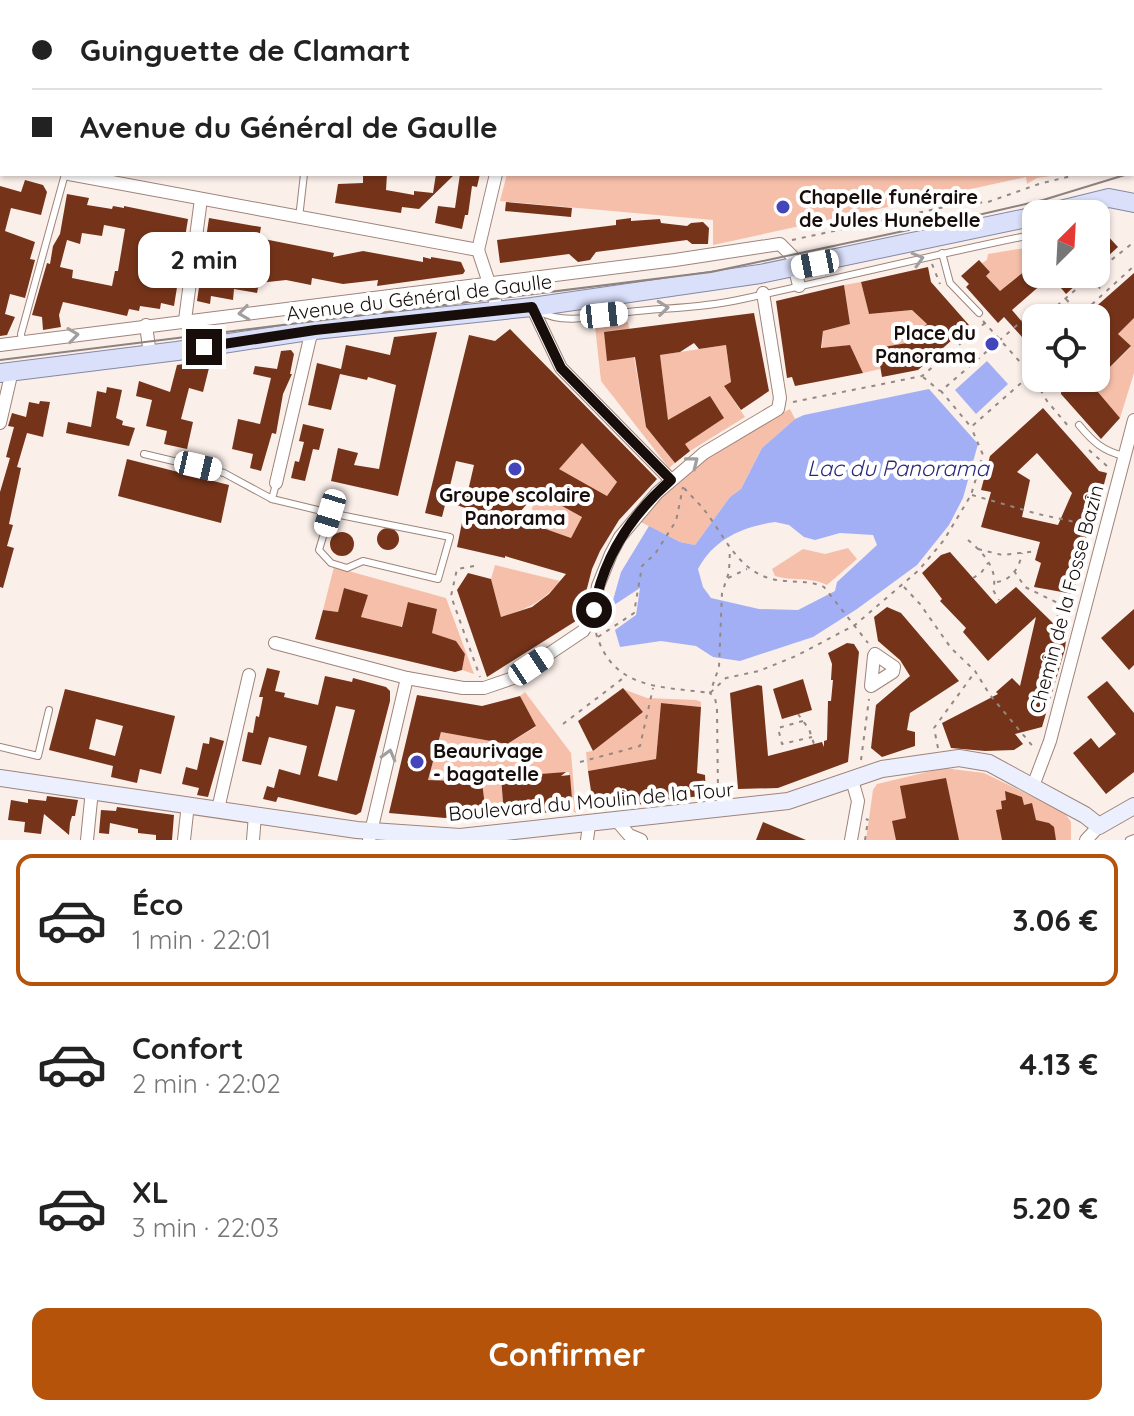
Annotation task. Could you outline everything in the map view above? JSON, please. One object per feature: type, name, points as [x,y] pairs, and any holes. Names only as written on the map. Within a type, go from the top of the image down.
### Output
[{"type":"main road","points":[[1104,200],[1109,198],[1133,203]]},
{"type":"main road","name":"Avenue du Général de Gaulle","points":[[6,372],[150,355],[315,330],[797,277],[1022,220]]},
{"type":"street","points":[[78,176],[478,250]]},
{"type":"street","points":[[496,176],[478,250],[498,310]]},
{"type":"street","points":[[185,320],[201,199]]},
{"type":"street","points":[[780,244],[790,251],[797,277]]},
{"type":"street","name":"Avenue du Général de Gaulle","points":[[0,345],[780,244]]},
{"type":"street","points":[[275,643],[407,678],[463,688],[484,688],[513,678],[583,631],[593,616],[602,574],[620,537],[648,502],[677,483],[704,453],[770,414],[780,404],[763,293]]},
{"type":"street","points":[[532,307],[561,368],[677,483]]},
{"type":"street","points":[[146,325],[150,355]]},
{"type":"street","points":[[276,483],[310,338],[315,330]]},
{"type":"street","points":[[0,423],[6,372]]},
{"type":"street","name":"Chemin de la Fosse Bazin","points":[[1033,786],[1044,760],[1134,420]]},
{"type":"street","points":[[874,655],[894,667],[893,672],[871,686],[874,655]]},
{"type":"street","points":[[218,809],[249,675]]},
{"type":"street","points":[[370,835],[407,678]]},
{"type":"street","name":"Boulevard du Moulin de la Tour","points":[[0,778],[188,804],[370,835],[460,837],[588,832],[617,821],[788,801],[882,769],[959,758],[989,763],[1085,815],[1099,826]]},
{"type":"street","points":[[851,840],[858,801],[856,778]]},
{"type":"street","points":[[87,840],[92,790]]},
{"type":"street","points":[[184,840],[188,804]]},
{"type":"street","points":[[1086,840],[1099,826],[1134,806]]},
{"type":"street","points":[[253,840],[255,815]]},
{"type":"street","points":[[617,821],[629,835],[641,840]]},
{"type":"lane","points":[[22,343],[21,334],[66,176]]},
{"type":"lane","points":[[299,218],[304,176]]},
{"type":"lane","points":[[532,307],[548,317],[578,318],[737,300],[763,293],[797,277],[883,269],[1022,237]]},
{"type":"lane","points":[[942,253],[950,283],[977,316]]},
{"type":"lane","points":[[1079,425],[1093,442],[1108,452],[1124,456]]},
{"type":"lane","points":[[144,454],[224,473],[272,499],[450,537],[438,579],[363,561],[347,568],[331,563],[319,550],[330,513]]},
{"type":"lane","points":[[272,499],[276,483]]},
{"type":"lane","points":[[0,747],[38,756],[49,710]]},
{"type":"path","points":[[780,244],[857,224],[896,219],[954,205],[988,202],[1071,176]]},
{"type":"path","points":[[1110,261],[1134,242]]},
{"type":"path","points":[[929,256],[937,280],[945,289]]},
{"type":"path","points":[[1092,304],[1134,266]]},
{"type":"path","points":[[941,391],[1023,320],[1045,316],[1077,288]]},
{"type":"path","points":[[1100,288],[1104,293]]},
{"type":"path","points":[[1066,298],[1071,304]]},
{"type":"path","points":[[977,316],[986,322],[1022,364]]},
{"type":"path","points":[[780,404],[922,376],[986,322]]},
{"type":"path","points":[[710,693],[726,678],[759,671],[796,656],[855,625],[903,586],[944,540],[971,495],[983,455],[971,427],[941,391],[922,376]]},
{"type":"path","points":[[971,427],[1022,382]]},
{"type":"path","points":[[1042,392],[1077,435]]},
{"type":"path","points":[[1087,447],[1118,478]]},
{"type":"path","points":[[673,494],[677,483]]},
{"type":"path","points":[[677,483],[749,567],[761,575],[784,582],[817,583],[824,587],[852,620],[874,655]]},
{"type":"path","points":[[597,637],[634,613],[642,566],[655,554],[676,521],[677,483]]},
{"type":"path","points":[[971,495],[1038,514],[1106,527]]},
{"type":"path","points":[[968,540],[988,562],[996,582],[993,590],[999,600]]},
{"type":"path","points":[[710,693],[719,667],[722,593],[730,552],[728,545]]},
{"type":"path","points":[[977,548],[1002,555],[1038,551]]},
{"type":"path","points":[[996,582],[1007,579],[1014,571],[1022,551]]},
{"type":"path","points":[[973,578],[985,569],[988,562]]},
{"type":"path","points":[[474,566],[457,569],[451,596],[484,688]]},
{"type":"path","points":[[727,578],[749,567]]},
{"type":"path","points":[[1014,571],[1025,587],[1070,609]]},
{"type":"path","points":[[903,586],[920,604],[951,648],[975,671],[990,695],[1044,760]]},
{"type":"path","points":[[593,616],[597,637],[607,656],[627,676],[641,684],[710,693],[715,698],[716,788],[725,809]]},
{"type":"path","points":[[940,759],[934,728],[975,671]]},
{"type":"path","points":[[563,724],[627,676]]},
{"type":"path","points":[[856,778],[871,686]]},
{"type":"path","points":[[580,762],[640,746],[654,687]]},
{"type":"path","points":[[798,714],[814,744]]},
{"type":"path","points":[[803,721],[778,728],[782,744],[812,737]]},
{"type":"shaded area","points":[[506,176],[1051,176],[1037,178],[1027,184],[1026,177],[713,245],[713,220],[500,201]]},
{"type":"shaded area","points":[[1022,248],[1022,273],[1000,291],[986,276],[990,272],[982,263],[987,260],[988,254]]},
{"type":"shaded area","points":[[861,282],[869,314],[912,310],[927,324],[907,343],[877,348],[880,369],[863,373],[850,345],[822,348],[823,331],[850,324],[844,285]]},
{"type":"shaded area","points":[[1134,318],[1134,373],[1120,418],[1098,392],[1110,392],[1110,367],[1131,347],[1118,334]]},
{"type":"shaded area","points":[[628,322],[646,427],[675,463],[669,468],[601,381],[595,326]]},
{"type":"shaded area","points":[[726,345],[731,382],[724,386],[745,417],[690,451],[668,422],[660,355]]},
{"type":"shaded area","points":[[790,409],[795,419],[762,448],[741,489],[730,497],[695,545],[680,542],[637,520],[689,469],[754,427]]},
{"type":"shaded area","points":[[582,443],[617,482],[607,496],[566,473],[582,517],[571,538],[529,523],[535,495]]},
{"type":"shaded area","points":[[848,548],[857,559],[827,585],[775,576],[772,569],[803,549],[825,554]]},
{"type":"shaded area","points":[[495,565],[560,581],[534,604],[501,617],[491,579]]},
{"type":"shaded area","points":[[334,567],[446,598],[474,674],[462,670],[465,654],[456,641],[432,633],[437,609],[409,602],[401,627],[361,617],[368,595],[344,588],[338,612],[323,610]]},
{"type":"shaded area","points":[[623,689],[647,698],[696,700],[701,702],[701,707],[661,703],[656,759],[588,771],[586,752],[593,751],[643,712]]},
{"type":"shaded area","points":[[525,692],[571,753],[576,813],[573,811],[569,772],[501,777],[504,815],[486,814],[482,782],[428,780],[441,732],[507,744],[536,727],[520,696]]},
{"type":"shaded area","points":[[944,768],[984,773],[1064,812],[1071,822],[1071,840],[866,840],[873,790],[877,784]]},
{"type":"water","points":[[987,361],[1008,384],[976,414],[955,390]]},
{"type":"water","name":"Lac du Panorama","points":[[929,389],[978,444],[963,498],[949,525],[917,565],[813,637],[740,661],[713,657],[696,646],[661,641],[620,647],[615,630],[636,615],[640,588],[611,607],[621,572],[649,526],[680,542],[695,545],[730,497],[741,489],[762,448],[795,419]],"holes":[[[775,522],[789,525],[804,537],[815,540],[840,533],[873,535],[877,545],[837,582],[835,591],[798,610],[759,609],[711,598],[703,587],[698,569],[712,550],[730,536],[751,527]]]},
{"type":"building","points":[[363,176],[387,176],[386,190],[414,195],[414,191],[433,193],[436,176],[453,176],[419,209],[402,207],[401,213],[335,203],[338,184],[363,183]]},
{"type":"building","points":[[460,176],[480,176],[477,187],[472,186],[468,215],[465,215],[462,229],[435,223],[438,206],[455,208]]},
{"type":"building","points":[[25,180],[43,185],[47,192],[41,215],[11,208],[5,231],[35,242],[30,259],[35,260],[25,298],[10,294],[5,314],[15,317],[7,335],[0,336],[0,186],[21,192]]},
{"type":"building","points":[[67,194],[89,198],[87,205],[112,209],[113,206],[124,206],[188,219],[174,306],[161,303],[160,309],[140,306],[139,311],[129,309],[127,316],[63,302],[59,315],[61,327],[43,330],[42,317],[32,315],[47,263],[50,264],[53,246],[60,234]],"holes":[[[104,225],[125,229],[118,271],[115,271],[112,286],[72,278],[73,270],[60,267],[67,240],[80,244],[82,233],[102,236]],[[146,237],[170,241],[164,281],[139,277]]]},
{"type":"building","points":[[506,202],[572,208],[571,217],[505,211]]},
{"type":"building","points":[[209,218],[261,227],[259,238],[334,253],[333,257],[363,251],[423,262],[423,257],[431,257],[461,262],[465,271],[463,274],[377,286],[378,280],[343,284],[312,278],[311,285],[286,280],[259,283],[257,293],[234,289],[233,300],[211,296],[210,304],[197,301]]},
{"type":"building","points":[[631,218],[631,221],[660,219],[661,223],[687,226],[703,222],[709,228],[708,244],[692,244],[687,240],[596,252],[590,260],[578,262],[569,254],[500,263],[497,240],[616,225],[616,220]]},
{"type":"building","points":[[1110,238],[1118,247],[1110,254]]},
{"type":"building","points":[[979,260],[990,272],[986,276],[1000,291],[1022,273],[1022,288],[1037,288],[1012,310],[1022,322],[1022,337],[1004,317],[998,323],[966,287],[969,284],[961,276]]},
{"type":"building","points":[[928,267],[931,282],[969,325],[918,370],[882,377],[877,348],[907,343],[927,324],[912,310],[869,314],[861,282]]},
{"type":"building","points":[[1134,273],[1134,318],[1118,334],[1131,346],[1110,367],[1110,304],[1099,304]]},
{"type":"building","points":[[844,285],[850,324],[823,331],[821,348],[850,345],[863,373],[795,386],[792,377],[787,378],[776,301]]},
{"type":"building","points":[[754,313],[769,391],[741,410],[724,386],[731,382],[726,345],[699,349],[694,343],[680,352],[660,355],[668,420],[710,396],[724,418],[685,444],[690,451],[675,463],[646,427],[635,357],[607,361],[604,332]]},
{"type":"building","points":[[510,329],[657,479],[619,520],[600,551],[579,619],[487,677],[457,590],[468,573],[491,579],[501,617],[532,607],[549,594],[566,574],[505,556],[457,547],[465,508],[446,501],[442,517],[425,513],[469,335],[495,341]],"holes":[[[582,443],[617,482],[607,496],[559,469]],[[456,461],[474,465],[468,491],[450,486]],[[537,492],[582,517],[571,538],[515,518]]]},
{"type":"building","points":[[437,332],[398,496],[331,481],[338,448],[358,453],[354,465],[379,469],[396,385],[368,377],[367,380],[340,374],[331,410],[308,405],[317,363],[341,369],[346,345],[390,355],[394,337]]},
{"type":"building","points":[[291,350],[294,354],[292,374],[283,394],[276,434],[272,433],[261,471],[250,468],[253,454],[232,449],[238,419],[260,424],[271,378],[253,374],[255,366],[277,369],[281,351]]},
{"type":"building","points":[[211,360],[203,392],[189,388],[181,419],[193,422],[187,449],[164,444],[167,431],[146,426],[152,400],[136,396],[139,381],[170,392],[177,365]]},
{"type":"building","points":[[107,387],[122,390],[116,418],[123,421],[122,425],[135,428],[129,446],[66,433],[68,422],[91,427],[97,391],[106,393]]},
{"type":"building","points":[[1098,392],[1120,418],[1101,439],[1061,394]]},
{"type":"building","points":[[40,401],[50,402],[43,437],[27,433],[17,467],[21,468],[7,546],[14,548],[3,588],[0,587],[0,492],[10,458],[6,457],[14,427],[8,426],[12,413],[26,417],[29,402],[39,404]]},
{"type":"building","points":[[1043,408],[1099,471],[1107,473],[1095,518],[1091,517],[1073,594],[1034,587],[1041,563],[1035,560],[1040,542],[981,527],[991,492],[981,490],[990,456]],"holes":[[[1037,453],[1072,493],[1058,525],[1022,517],[1030,480],[1017,472]]]},
{"type":"building","points":[[303,424],[324,429],[319,450],[313,449],[305,481],[291,478],[304,442],[299,441]]},
{"type":"building","points":[[127,459],[229,485],[221,523],[118,496]]},
{"type":"building","points":[[388,528],[399,539],[388,550],[377,539]]},
{"type":"building","points":[[342,532],[350,536],[354,544],[350,552],[342,556],[334,552],[330,544],[334,536]]},
{"type":"building","points":[[950,552],[996,604],[1016,587],[1054,624],[1057,615],[1068,620],[1065,649],[1042,727],[1015,734],[1023,744],[1014,750],[951,748],[942,723],[998,694],[996,692],[1012,678],[1020,686],[1036,617],[988,661],[963,632],[966,628],[940,601],[942,599],[922,573],[941,555]]},
{"type":"building","points":[[344,588],[368,595],[361,617],[402,627],[408,602],[437,609],[432,633],[456,641],[465,654],[462,670],[455,672],[315,639],[323,610],[338,612]]},
{"type":"building","points":[[887,607],[901,613],[959,681],[910,713],[907,730],[915,732],[915,746],[882,757],[871,748],[876,705],[910,676],[900,660],[878,641],[874,617]]},
{"type":"building","points":[[1134,609],[1134,665],[1129,670],[1101,638]]},
{"type":"building","points":[[847,643],[854,644],[859,652],[848,762],[778,788],[738,789],[730,693],[762,686],[768,756],[822,742],[824,747],[833,680],[828,653]]},
{"type":"building","points":[[267,668],[280,671],[275,691],[285,693],[284,697],[318,705],[325,676],[352,682],[353,678],[386,687],[390,691],[361,812],[356,815],[278,797],[276,802],[263,799],[267,786],[274,788],[279,769],[300,775],[307,746],[269,737],[261,765],[242,761],[248,732],[253,733],[256,716],[259,717],[263,697],[259,697]],"holes":[[[336,706],[355,710],[337,781],[318,776]]]},
{"type":"building","points":[[803,679],[812,710],[782,719],[773,689]]},
{"type":"building","points":[[1107,681],[1134,713],[1134,772],[1106,794],[1073,753],[1091,738],[1099,748],[1116,734],[1087,697]]},
{"type":"building","points":[[623,688],[643,712],[593,751],[578,721]]},
{"type":"building","points":[[65,689],[175,716],[161,774],[140,769],[137,783],[111,777],[113,766],[49,750]],"holes":[[[96,719],[123,726],[115,756],[89,749]]]},
{"type":"building","name":"Beaurivage - bagatelle","points":[[417,695],[482,706],[520,696],[536,726],[507,744],[441,732],[428,780],[482,782],[486,814],[445,818],[389,813]]},
{"type":"building","points":[[661,703],[701,707],[697,773],[705,775],[706,795],[594,811],[588,771],[656,759]]},
{"type":"building","points":[[210,737],[224,741],[208,797],[197,795],[199,788],[182,784],[186,767],[197,770],[203,743],[209,744]]},
{"type":"building","name":"Beaurivage - bagatelle","points":[[566,772],[561,776],[570,775],[573,811],[504,815],[501,777]]},
{"type":"building","points":[[946,778],[959,840],[896,840],[892,821],[906,818],[900,786]]},
{"type":"building","points":[[1005,791],[1022,797],[1024,805],[1032,803],[1036,820],[1054,827],[1056,840],[1002,840],[996,810],[1002,809],[1001,801],[1006,800]]},
{"type":"building","points":[[47,796],[78,800],[69,835],[44,814],[41,834],[24,832],[25,822],[8,820],[11,800],[28,803],[28,799],[46,801]]},
{"type":"building","points":[[117,807],[174,815],[172,840],[156,840],[156,835],[138,833],[138,829],[110,823],[109,834],[99,833],[101,810],[116,811]]},
{"type":"building","points":[[763,822],[806,840],[756,840]]},
{"type":"tram line","points":[[0,360],[711,272],[1043,200],[1121,176]]},
{"type":"place","name":"Chapelle funéraire de Jules Hunebelle","points":[[783,207]]},
{"type":"place","name":"Place du Panorama","points":[[992,344]]},
{"type":"place","name":"Groupe scolaire Panorama","points":[[515,469]]},
{"type":"place","name":"Beaurivage - bagatelle","points":[[417,762]]},
{"type":"route","points":[[204,347],[315,330],[532,307],[561,368],[671,480],[648,502],[620,537],[605,564],[594,610]]}]
